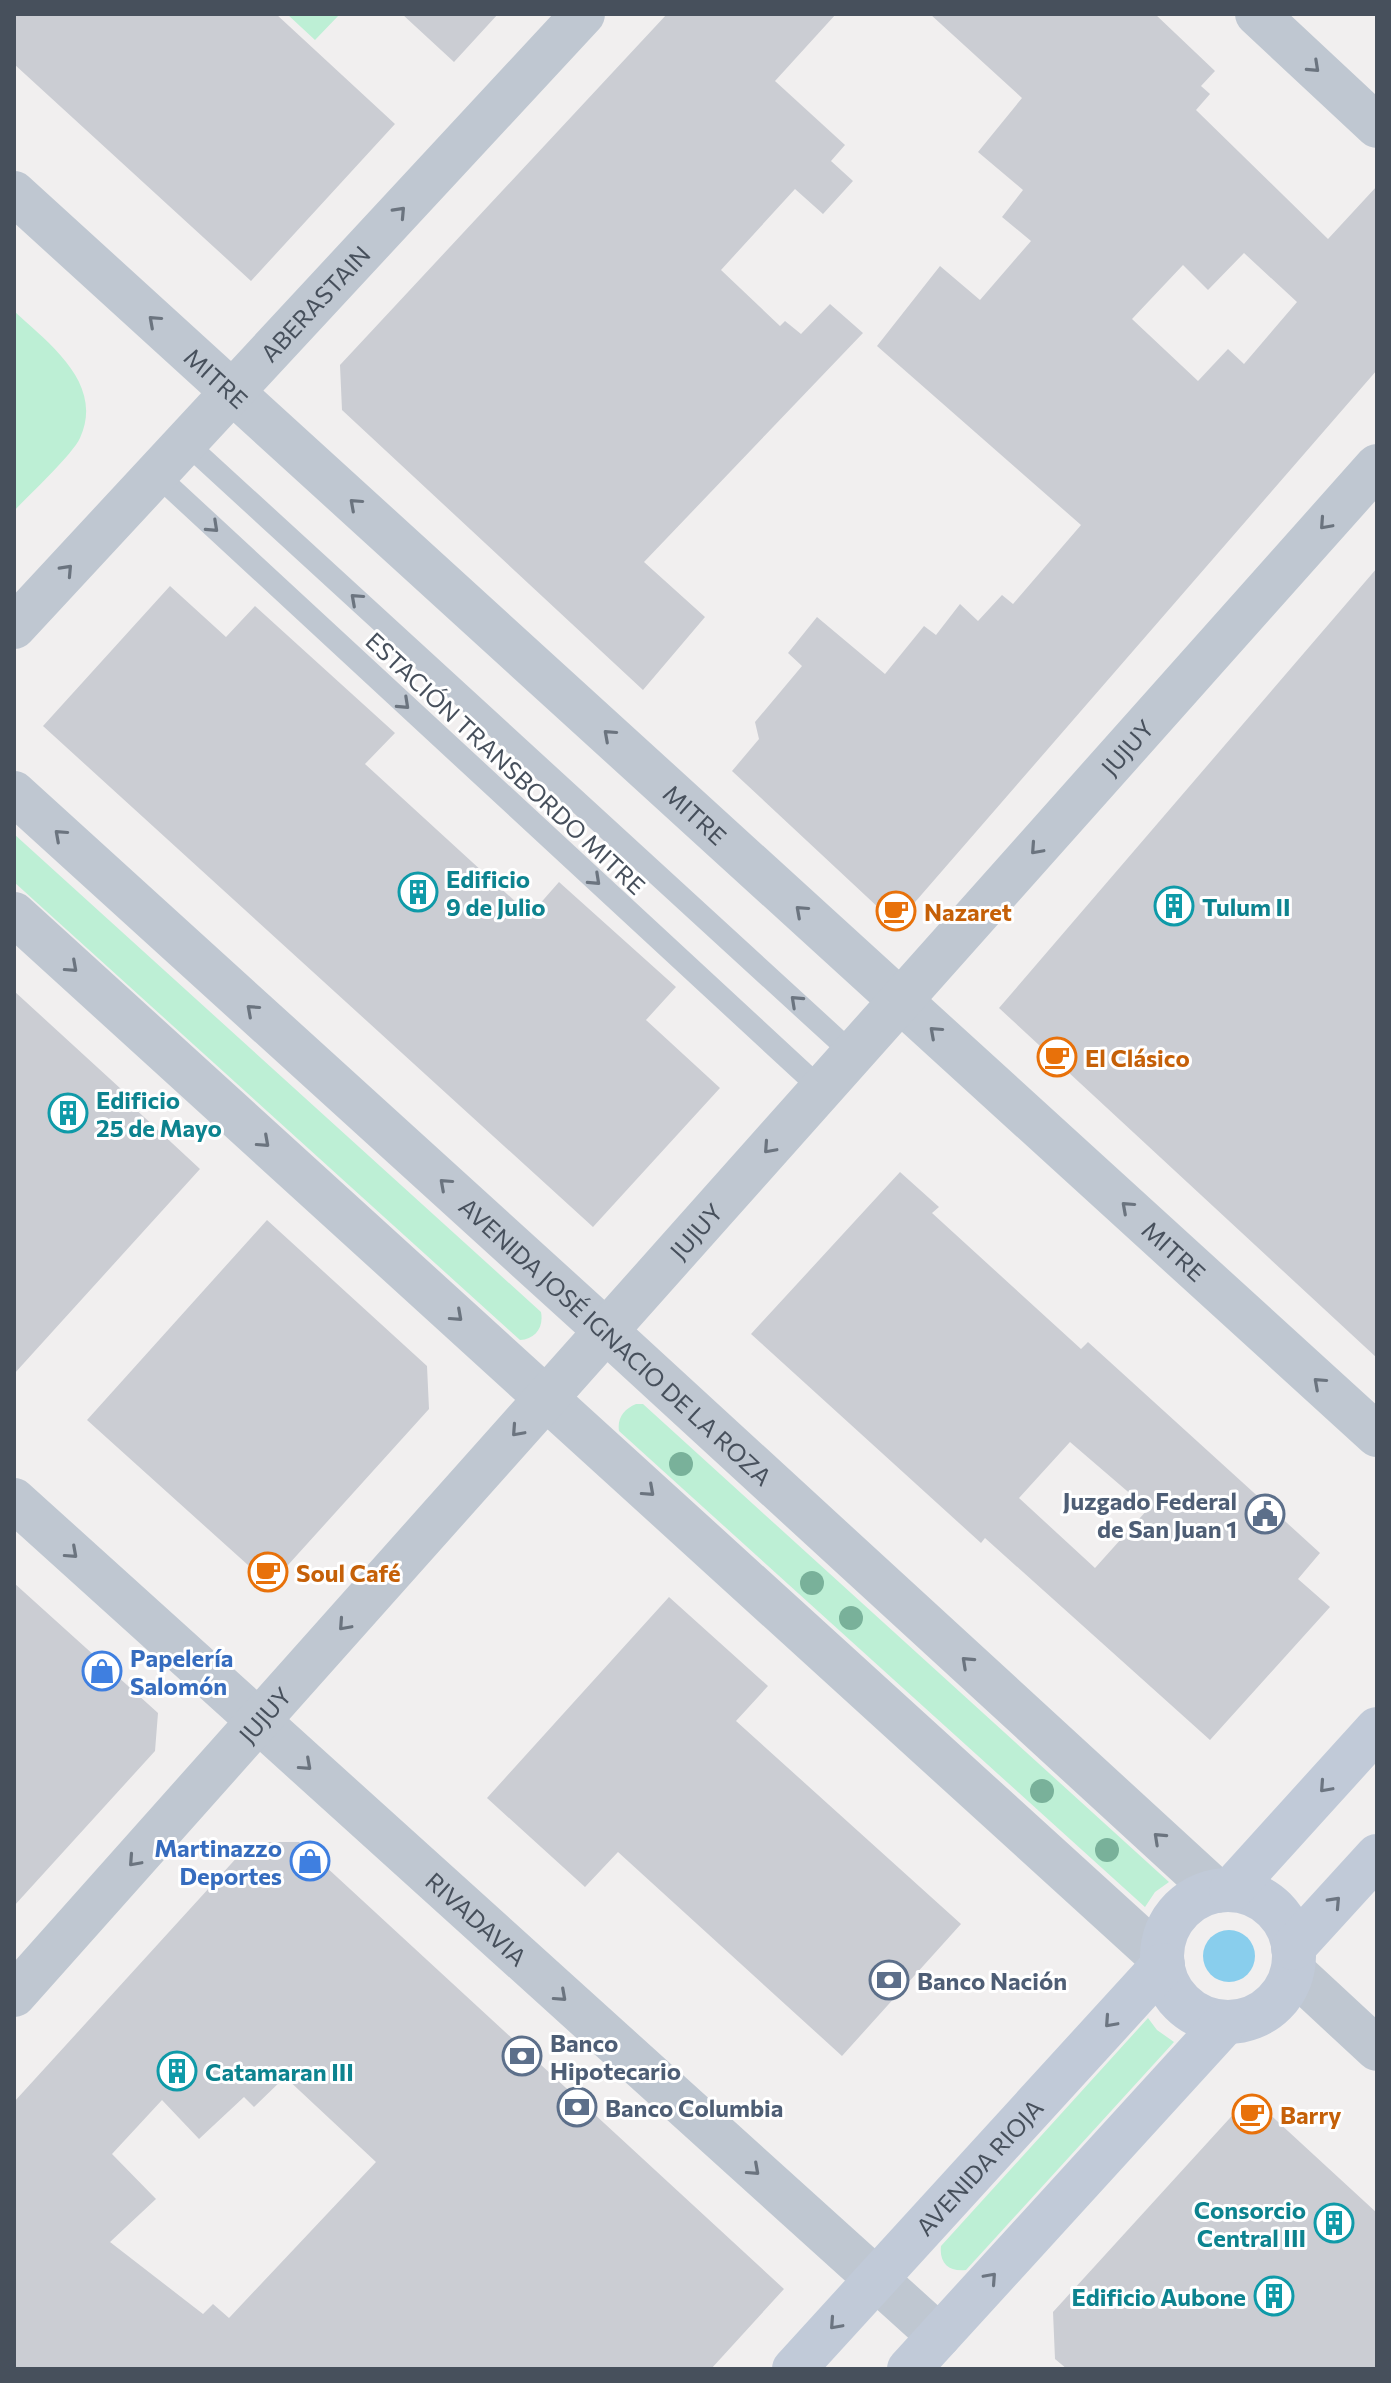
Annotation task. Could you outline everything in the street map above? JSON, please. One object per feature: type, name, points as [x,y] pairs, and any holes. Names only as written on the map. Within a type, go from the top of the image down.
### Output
[{"type":"main road","points":[[1223,1891],[1377,1729]]},
{"type":"main road","points":[[1293,1959],[1377,1856]]},
{"type":"main road","points":[[1223,1891],[1251,1894],[1268,1904],[1281,1917],[1290,1934],[1293,1959],[1286,1989],[1275,2004],[1259,2015],[1225,2023],[1204,2019],[1174,1996],[1165,1979],[1163,1942],[1170,1924],[1181,1909],[1196,1898],[1223,1891]]},
{"type":"main road","name":"AVENIDA RIOJA","points":[[794,2369],[1162,1961]]},
{"type":"main road","points":[[909,2369],[1225,2023]]},
{"type":"street","name":"ABERASTAIN","points":[[14,627],[583,14]]},
{"type":"street","points":[[1257,14],[1377,126]]},
{"type":"street","name":"MITRE","points":[[14,193],[1377,1435]]},
{"type":"street","name":"JUJUY","points":[[14,1995],[1377,466]]},
{"type":"street","name":"AVENIDA JOSÉ IGNACIO DE LA ROZA","points":[[14,793],[1223,1891]]},
{"type":"street","points":[[14,914],[1162,1961]]},
{"type":"street","name":"RIVADAVIA","points":[[14,1500],[939,2336]]},
{"type":"street","points":[[1293,1959],[1377,2049]]},
{"type":"lane","name":"ESTACIÓN TRANSBORDO MITRE","points":[[185,442],[853,1054]]},
{"type":"lane","name":"ESTACIÓN TRANSBORDO MITRE","points":[[156,474],[821,1089]]},
{"type":"green space","points":[[287,14],[340,14],[315,40]]},
{"type":"green space","points":[[14,311],[69,366],[85,399],[86,418],[76,445],[14,511]]},
{"type":"green space","points":[[14,834],[541,1312],[537,1332],[520,1340],[14,882]]},
{"type":"green space","points":[[636,1404],[643,1404],[1169,1882],[1155,1892],[1145,1907],[619,1431],[622,1414]]},
{"type":"green space","points":[[1148,2018],[1157,2030],[1174,2042],[966,2270],[946,2265],[941,2246]]},
{"type":"water","points":[[1229,1930],[1247,1938],[1255,1956],[1247,1974],[1229,1982],[1211,1974],[1203,1956],[1211,1938]]},
{"type":"building","points":[[14,14],[276,14],[395,124],[251,281],[14,64]]},
{"type":"building","points":[[402,14],[498,14],[454,62]]},
{"type":"building","points":[[667,14],[836,14],[775,81],[845,145],[831,161],[853,181],[823,214],[795,189],[721,270],[780,326],[785,321],[801,334],[830,304],[863,333],[644,562],[705,617],[643,690],[342,410],[340,365]]},
{"type":"building","points":[[930,14],[1155,14],[1215,71],[1201,86],[1210,94],[1196,110],[1328,239],[1377,186],[1377,370],[896,924],[732,771],[759,739],[755,722],[802,666],[788,653],[817,617],[885,674],[924,626],[936,635],[960,604],[978,621],[1002,595],[1013,604],[1081,525],[877,346],[940,266],[980,300],[1031,241],[1002,217],[1023,190],[978,152],[1022,98]],"holes":[[[1244,253],[1297,302],[1244,364],[1228,349],[1198,381],[1132,319],[1183,265],[1208,290]]]},
{"type":"building","points":[[1377,568],[1377,1358],[999,1008]]},
{"type":"building","points":[[170,586],[226,637],[255,606],[395,733],[365,764],[530,915],[559,882],[676,987],[646,1020],[720,1088],[593,1227],[43,726]]},
{"type":"building","points":[[14,991],[133,1100],[130,1104],[200,1169],[14,1374]]},
{"type":"building","points":[[900,1172],[939,1207],[932,1213],[1081,1349],[1088,1342],[1320,1553],[1298,1579],[1330,1607],[1210,1740],[985,1538],[981,1543],[751,1334]],"holes":[[[1070,1442],[1148,1509],[1095,1568],[1019,1498]]]},
{"type":"building","points":[[267,1220],[427,1366],[429,1409],[279,1575],[259,1575],[87,1420]]},
{"type":"building","points":[[14,1583],[158,1713],[155,1751],[14,1906]]},
{"type":"building","points":[[669,1597],[768,1686],[736,1721],[961,1924],[842,2056],[618,1852],[585,1887],[487,1798]]},
{"type":"building","points":[[251,1842],[299,1842],[784,2289],[711,2369],[14,2369],[14,2102]],"holes":[[[285,2077],[376,2162],[229,2318],[213,2304],[203,2314],[110,2242],[156,2199],[112,2154],[162,2100],[199,2139],[244,2097],[254,2107]]]},
{"type":"building","points":[[1250,2096],[1377,2213],[1377,2369],[1067,2369],[1055,2359],[1053,2312]]},
{"type":"place","name":"Edificio 9 de Julio","points":[[418,892]]},
{"type":"place","name":"Tulum II","points":[[1174,906]]},
{"type":"place","name":"Nazaret","points":[[896,911]]},
{"type":"place","name":"El Clásico","points":[[1057,1057]]},
{"type":"place","name":"Edificio 25 de Mayo","points":[[68,1113]]},
{"type":"place","name":"Juzgado Federal de San Juan 1","points":[[1265,1514]]},
{"type":"place","name":"Soul Café","points":[[268,1572]]},
{"type":"place","name":"Papelería Salomón","points":[[102,1671]]},
{"type":"place","name":"Martinazzo Deportes","points":[[310,1861]]},
{"type":"place","name":"Banco Nación","points":[[889,1980]]},
{"type":"place","name":"Banco Hipotecario","points":[[522,2056]]},
{"type":"place","name":"Catamaran III","points":[[177,2071]]},
{"type":"place","name":"Banco Columbia","points":[[577,2107]]},
{"type":"place","name":"Barry","points":[[1252,2114]]},
{"type":"place","name":"Consorcio Central III","points":[[1334,2223]]},
{"type":"place","name":"Edificio Aubone","points":[[1274,2296]]}]
